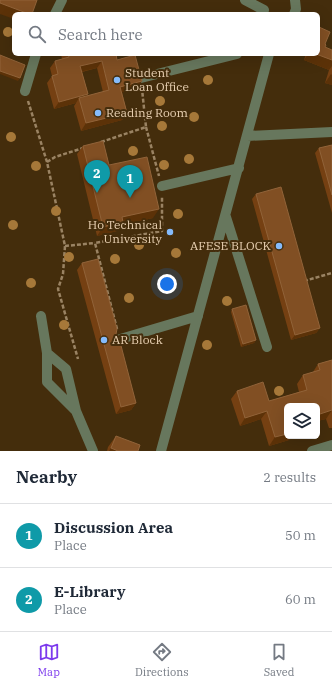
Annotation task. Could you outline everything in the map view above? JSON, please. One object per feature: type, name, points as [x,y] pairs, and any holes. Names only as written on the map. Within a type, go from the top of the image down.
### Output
[{"type":"lane","points":[[56,12],[62,0]]},
{"type":"lane","points":[[245,0],[264,8]]},
{"type":"lane","points":[[295,0],[295,12]]},
{"type":"lane","points":[[24,90],[35,56]]},
{"type":"lane","points":[[141,78],[229,56]]},
{"type":"lane","points":[[161,451],[269,56]]},
{"type":"lane","points":[[247,136],[332,132]]},
{"type":"lane","points":[[162,186],[239,168]]},
{"type":"lane","points":[[226,217],[267,347]]},
{"type":"lane","points":[[41,316],[47,352],[47,382],[76,410]]},
{"type":"lane","points":[[119,340],[198,316]]},
{"type":"lane","points":[[47,352],[66,369],[76,410],[93,451]]},
{"type":"lane","points":[[312,451],[332,445]]},
{"type":"path","points":[[65,246],[162,231],[162,186],[146,127],[141,78]]},
{"type":"path","points":[[24,90],[47,162],[65,246],[63,274],[58,289],[78,359]]},
{"type":"path","points":[[100,142],[146,127]]},
{"type":"path","points":[[47,162],[55,157],[85,147]]},
{"type":"path","points":[[95,242],[119,340]]},
{"type":"path","points":[[304,282],[332,273]]},
{"type":"building","points":[[0,0],[37,0],[33,12],[24,12],[0,3]]},
{"type":"building","points":[[320,27],[330,32],[325,47],[332,50],[332,60],[320,56]]},
{"type":"building","points":[[0,55],[25,65],[20,78],[0,71]]},
{"type":"building","points":[[116,56],[117,60],[135,56],[142,81],[120,87],[127,113],[86,123],[79,98],[109,90],[102,61],[80,66],[88,94],[59,102],[52,76],[58,74],[55,61],[69,57]]},
{"type":"building","points":[[103,141],[109,165],[147,157],[159,209],[122,217],[123,222],[103,227],[83,146]]},
{"type":"building","points":[[332,145],[332,195],[319,148]]},
{"type":"building","name":"AFESE BLOCK","points":[[281,187],[320,328],[295,335],[256,194]]},
{"type":"building","points":[[98,259],[117,329],[116,334],[119,338],[136,403],[121,407],[82,263]]},
{"type":"building","points":[[246,305],[256,340],[243,344],[232,309]]},
{"type":"building","points":[[332,360],[332,410],[320,414],[320,403],[284,403],[284,435],[275,437],[267,411],[245,418],[237,391],[263,382],[269,401],[307,390],[303,375],[320,370],[318,364]]},
{"type":"building","points":[[116,436],[140,445],[138,451],[118,451],[111,448]]},
{"type":"place","name":"Student Loan Office","points":[[117,80]]},
{"type":"place","name":"Reading Room","points":[[98,113]]},
{"type":"place","name":"E-Library","points":[[97,193]]},
{"type":"place","name":"Discussion Area","points":[[130,198]]},
{"type":"place","name":"Ho Technical University","points":[[170,232]]},
{"type":"place","name":"AFESE BLOCK","points":[[279,246]]},
{"type":"place","name":"AR Block","points":[[104,340]]}]
